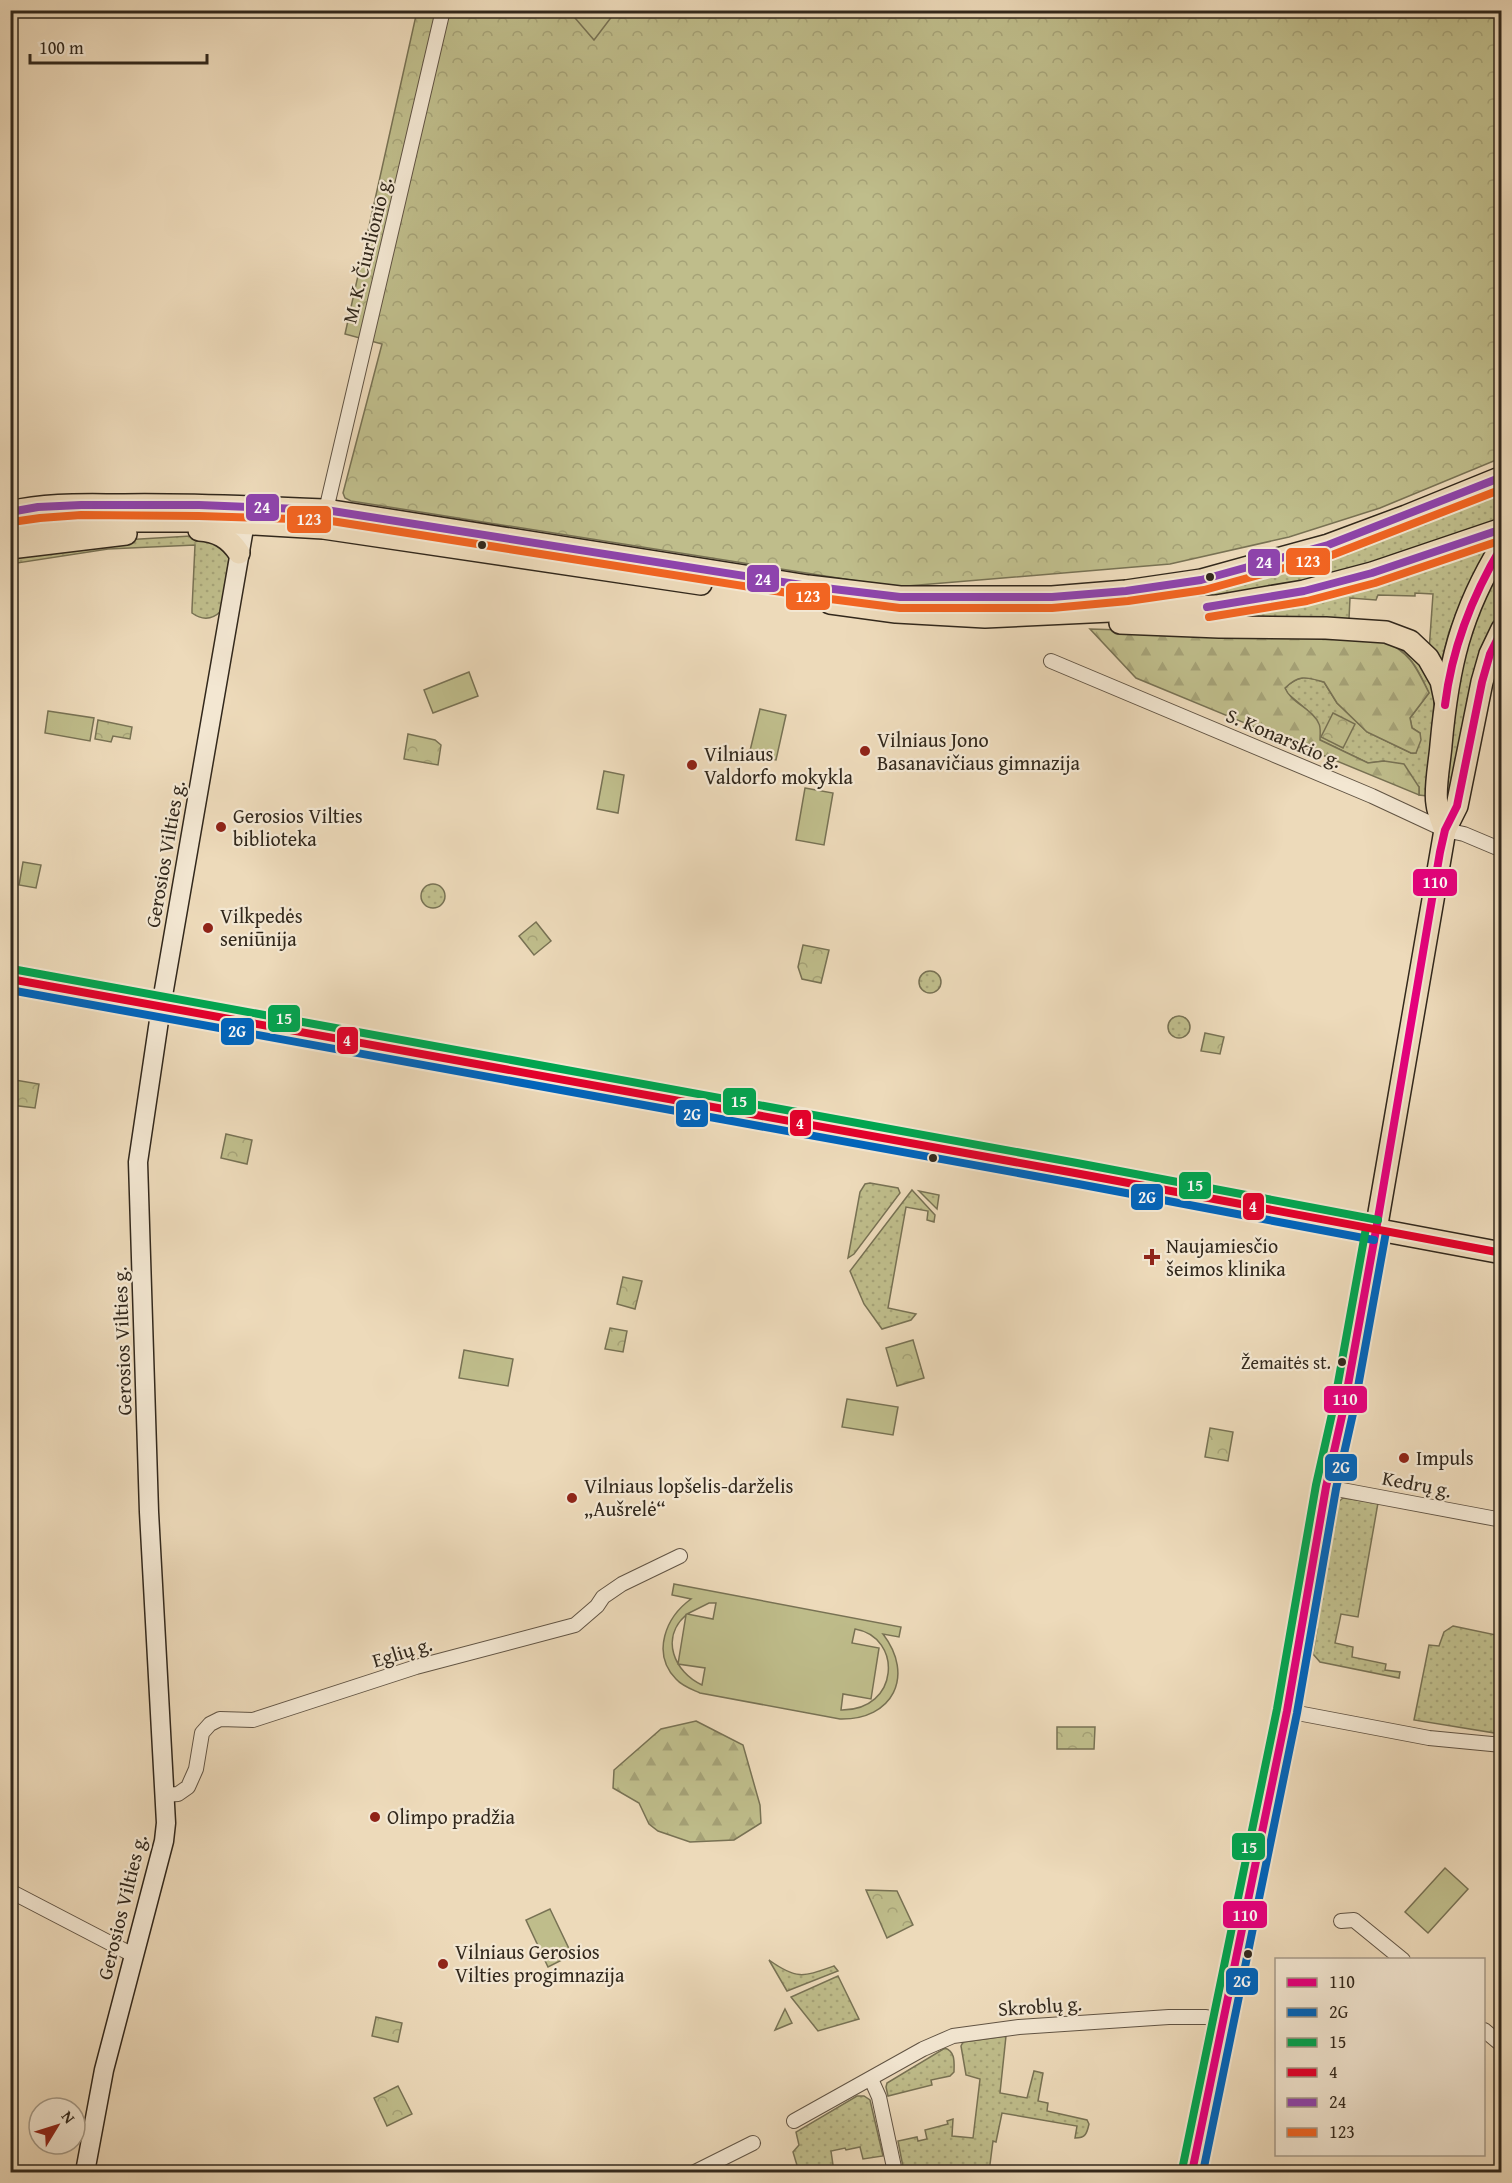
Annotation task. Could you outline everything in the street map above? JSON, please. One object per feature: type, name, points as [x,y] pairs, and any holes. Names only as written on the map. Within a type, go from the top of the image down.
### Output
[{"type":"main road","points":[[15,520],[69,523],[130,520],[202,521],[327,505],[808,586],[888,596],[1052,597],[1126,591],[1201,580],[1328,545],[1502,477]]},
{"type":"main road","points":[[15,520],[86,505],[246,515],[487,553],[896,612],[1219,627],[1326,628],[1386,632],[1410,641],[1428,658],[1441,681],[1445,700]]},
{"type":"main road","name":"Gerosios Vilties g.","points":[[85,2172],[104,2070],[164,1841],[166,1823],[150,1523],[138,1162],[161,1007],[246,515]]},
{"type":"main road","points":[[130,520],[190,530]]},
{"type":"main road","points":[[985,617],[1216,606],[1304,591],[1372,573],[1502,529]]},
{"type":"main road","points":[[10,548],[118,534],[190,530],[213,531],[220,534],[239,553]]},
{"type":"main road","points":[[1445,830],[1436,803],[1445,700],[1454,655],[1463,622],[1481,582],[1502,545]]},
{"type":"main road","points":[[1192,2172],[1287,1711],[1326,1487],[1344,1407],[1376,1230],[1445,830],[1457,806],[1482,682],[1490,654],[1502,628]]},
{"type":"main road","points":[[10,979],[1502,1252]]},
{"type":"street","name":"M. K. Čiurlionio g.","points":[[327,505],[443,10]]},
{"type":"street","name":"S. Konarskio g.","points":[[1051,661],[1372,796],[1445,830],[1464,834],[1502,850]]},
{"type":"street","name":"Kedrų g.","points":[[1326,1487],[1502,1520]]},
{"type":"street","name":"Eglių g.","points":[[164,1795],[178,1794],[188,1787],[196,1769],[202,1733],[210,1724],[220,1719],[253,1720],[416,1667],[575,1625],[603,1598],[622,1584],[680,1556]]},
{"type":"street","points":[[1287,1711],[1429,1738],[1502,1745]]},
{"type":"street","points":[[10,1891],[134,1955]]},
{"type":"street","points":[[1341,1921],[1354,1920],[1402,1958]]},
{"type":"street","name":"Skroblų g.","points":[[795,2121],[940,2041],[969,2032],[1169,2017],[1206,2017],[1223,2021]]},
{"type":"street","points":[[1485,2031],[1502,2045]]},
{"type":"street","points":[[871,2079],[879,2097],[895,2172]]},
{"type":"street","points":[[695,2172],[753,2143]]},
{"type":"green space","points":[[417,11],[1501,11],[1501,458],[1380,508],[1289,537],[1170,564],[895,587],[351,501],[345,498],[343,493],[382,344],[345,334]]},
{"type":"green space","points":[[569,11],[616,11],[594,40]]},
{"type":"green space","points":[[1501,484],[1501,520],[1452,539],[1311,581],[1206,600],[1111,600]]},
{"type":"green space","points":[[208,535],[230,552],[221,611],[207,618],[192,613],[195,545],[108,549],[11,564],[11,554],[106,541]]},
{"type":"green space","points":[[1483,545],[1484,549],[1493,545],[1460,604],[1449,632],[1440,667],[1429,651],[1433,594],[1378,595],[1376,600],[1350,598],[1349,619],[1200,619]]},
{"type":"green space","points":[[1501,559],[1501,609],[1483,647],[1450,803],[1446,802],[1453,700],[1472,618]]},
{"type":"green space","points":[[1090,629],[1380,638],[1405,654],[1420,674],[1429,693],[1410,718],[1412,728],[1420,733],[1421,740],[1416,753],[1411,753],[1367,732],[1337,703],[1324,682],[1303,678],[1294,680],[1285,688],[1292,698],[1316,719],[1320,727],[1320,740],[1368,763],[1384,761],[1404,764],[1419,787],[1419,795],[1136,678]]},
{"type":"green space","points":[[1397,643],[1413,654],[1435,689],[1427,796],[1419,795],[1419,787],[1384,761],[1368,763],[1320,740],[1307,710],[1287,693],[1285,688],[1294,680],[1303,678],[1324,682],[1337,703],[1367,732],[1411,753],[1416,753],[1420,733],[1412,728],[1410,718],[1429,693],[1416,668],[1398,648]]},
{"type":"green space","points":[[469,672],[478,696],[433,713],[424,690]]},
{"type":"green space","points":[[760,709],[786,715],[776,760],[749,755]]},
{"type":"green space","points":[[48,711],[94,718],[90,741],[45,733]]},
{"type":"green space","points":[[1333,713],[1355,724],[1343,748],[1321,737]]},
{"type":"green space","points":[[98,720],[132,727],[130,739],[113,736],[111,742],[95,739]]},
{"type":"green space","points":[[408,734],[435,740],[441,745],[438,765],[404,759]]},
{"type":"green space","points":[[604,771],[624,775],[618,813],[597,809]]},
{"type":"green space","points":[[805,788],[833,793],[824,845],[796,840]]},
{"type":"green space","points":[[23,862],[41,865],[36,888],[19,885]]},
{"type":"green space","points":[[433,884],[438,885],[444,891],[444,901],[438,907],[433,908],[428,907],[422,901],[421,896],[422,891],[428,885]]},
{"type":"green space","points":[[536,922],[551,941],[534,955],[519,936]]},
{"type":"green space","points":[[803,945],[829,950],[821,983],[802,979],[798,967]]},
{"type":"green space","points":[[930,971],[938,974],[941,982],[938,990],[930,993],[922,990],[919,982],[922,974]]},
{"type":"green space","points":[[1179,1016],[1187,1019],[1190,1027],[1187,1035],[1179,1038],[1171,1035],[1168,1027],[1171,1019]]},
{"type":"green space","points":[[1205,1033],[1224,1037],[1220,1054],[1201,1051]]},
{"type":"green space","points":[[15,1080],[39,1084],[35,1108],[11,1105]]},
{"type":"green space","points":[[226,1134],[252,1140],[247,1164],[221,1158]]},
{"type":"green space","points":[[865,1184],[898,1188],[900,1193],[854,1254],[848,1258],[860,1192]]},
{"type":"green space","points":[[912,1190],[935,1215],[934,1222],[927,1220],[928,1211],[906,1207],[888,1308],[916,1314],[911,1320],[882,1329],[864,1304],[850,1271]]},
{"type":"green space","points":[[919,1191],[939,1195],[937,1209]]},
{"type":"green space","points":[[623,1277],[642,1281],[635,1309],[617,1304]]},
{"type":"green space","points":[[610,1328],[627,1331],[623,1352],[605,1349]]},
{"type":"green space","points":[[913,1340],[924,1378],[897,1386],[886,1348]]},
{"type":"green space","points":[[464,1350],[513,1359],[508,1386],[459,1378]]},
{"type":"green space","points":[[847,1399],[898,1407],[893,1435],[842,1427]]},
{"type":"green space","points":[[1210,1428],[1233,1432],[1228,1461],[1205,1457]]},
{"type":"green space","points":[[1343,1498],[1378,1503],[1358,1617],[1341,1614],[1335,1643],[1353,1647],[1352,1657],[1386,1664],[1385,1670],[1400,1672],[1399,1678],[1320,1662],[1313,1654],[1320,1584],[1336,1504]]},
{"type":"green space","points":[[674,1584],[901,1627],[899,1637],[883,1634],[893,1650],[897,1665],[897,1680],[893,1693],[885,1704],[874,1712],[840,1719],[693,1690],[676,1679],[668,1669],[664,1658],[663,1647],[669,1625],[675,1615],[691,1599],[672,1595]],"holes":[[[709,1603],[716,1603],[713,1619],[687,1614]],[[686,1615],[678,1664],[672,1644],[678,1624]],[[855,1629],[871,1635],[881,1645],[887,1658],[888,1673],[884,1687],[875,1699],[861,1707],[841,1710],[843,1694],[871,1699],[879,1648],[852,1643]],[[678,1664],[705,1668],[702,1685],[692,1679]]]},
{"type":"green space","points":[[1453,1626],[1501,1636],[1501,1734],[1414,1720],[1429,1645],[1439,1646],[1444,1632]]},
{"type":"green space","points":[[696,1721],[743,1745],[760,1805],[761,1823],[734,1840],[690,1842],[658,1831],[649,1824],[639,1803],[613,1788],[614,1770],[661,1729]]},
{"type":"green space","points":[[1057,1727],[1095,1727],[1094,1749],[1057,1749]]},
{"type":"green space","points":[[1445,1868],[1468,1889],[1428,1933],[1405,1912]]},
{"type":"green space","points":[[866,1890],[897,1891],[913,1925],[887,1938]]},
{"type":"green space","points":[[550,1909],[572,1955],[548,1967],[526,1920]]},
{"type":"green space","points":[[769,1960],[787,1971],[800,1975],[815,1973],[834,1966],[838,1971],[787,1991]]},
{"type":"green space","points":[[838,1976],[859,2019],[818,2031],[791,1997]]},
{"type":"green space","points":[[785,2009],[792,2023],[775,2030]]},
{"type":"green space","points":[[376,2017],[402,2023],[398,2042],[372,2036]]},
{"type":"green space","points":[[1006,2036],[1000,2093],[1027,2098],[1034,2071],[1043,2073],[1038,2101],[1048,2103],[1047,2111],[1087,2120],[1089,2124],[1085,2134],[1075,2138],[1077,2126],[1002,2113],[996,2142],[993,2141],[989,2172],[904,2172],[898,2141],[917,2137],[918,2141],[927,2139],[925,2130],[948,2124],[947,2121],[953,2119],[952,2136],[973,2138],[980,2079],[966,2075],[961,2046],[963,2042]]},
{"type":"green space","points":[[945,2048],[954,2058],[954,2072],[950,2076],[931,2080],[932,2085],[888,2096],[887,2083]]},
{"type":"green space","points":[[398,2086],[412,2114],[387,2126],[374,2098]]},
{"type":"green space","points":[[857,2096],[864,2096],[870,2100],[883,2156],[863,2159],[860,2147],[846,2150],[845,2148],[831,2151],[834,2172],[799,2172],[793,2152],[799,2145],[796,2132]]},
{"type":"transit line","name":"24","points":[[10,512],[38,507],[81,505],[199,505],[326,510],[808,586],[900,597],[1052,597],[1126,591],[1201,580],[1328,545],[1502,477]]},
{"type":"transit line","name":"123","points":[[12,522],[81,515],[325,520],[807,596],[900,608],[1052,608],[1128,601],[1204,590],[1332,555],[1502,489]]},
{"type":"transit line","name":"24","points":[[1207,607],[1304,591],[1372,573],[1502,529]]},
{"type":"transit line","name":"123","points":[[1209,617],[1307,601],[1375,583],[1502,540]]},
{"type":"transit line","name":"110","points":[[1445,705],[1458,642],[1465,622],[1481,584],[1502,546]]},
{"type":"transit line","name":"110","points":[[1192,2172],[1287,1711],[1326,1487],[1344,1407],[1376,1230],[1440,852],[1445,830],[1457,806],[1482,682],[1490,654],[1502,630]]},
{"type":"transit line","name":"15","points":[[12,969],[1378,1220]]},
{"type":"transit line","name":"4","points":[[10,979],[1502,1253]]},
{"type":"transit line","name":"2G","points":[[10,990],[1073,1183],[1374,1240]]},
{"type":"transit line","name":"15","points":[[1182,2170],[1277,1709],[1316,1485],[1334,1405],[1366,1228]]},
{"type":"transit line","name":"2G","points":[[1203,2172],[1297,1713],[1336,1489],[1354,1409],[1386,1232]]},
{"type":"place","name":"Vilniaus Jono Basanavičiaus gimnazija","points":[[865,751]]},
{"type":"place","name":"Vilniaus Valdorfo mokykla","points":[[692,765]]},
{"type":"place","name":"Gerosios Vilties biblioteka","points":[[221,827]]},
{"type":"place","name":"Vilkpedės seniūnija","points":[[208,928]]},
{"type":"place","name":"Naujamiesčio šeimos klinika","points":[[1152,1257]]},
{"type":"place","name":"Žemaitės st.","points":[[1342,1362]]},
{"type":"place","name":"Impuls","points":[[1404,1458]]},
{"type":"place","name":"Vilniaus lopšelis-darželis „Aušrelė“","points":[[572,1498]]},
{"type":"place","name":"Olimpo pradžia","points":[[375,1817]]},
{"type":"place","name":"Vilniaus Gerosios Vilties progimnazija","points":[[443,1964]]}]
